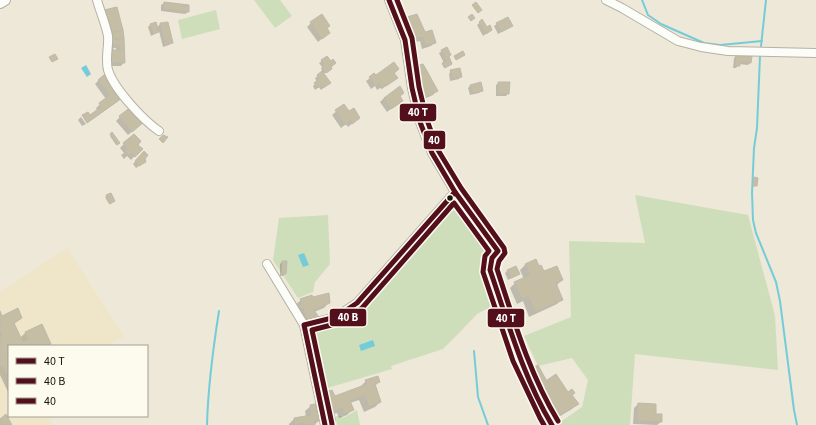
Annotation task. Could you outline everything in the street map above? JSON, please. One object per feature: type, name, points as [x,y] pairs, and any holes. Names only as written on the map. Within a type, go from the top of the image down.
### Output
[{"type":"street","points":[[0,3],[6,0]]},
{"type":"street","points":[[97,0],[108,36],[106,62],[113,81],[124,97],[159,132]]},
{"type":"street","points":[[389,0],[405,40],[412,88],[420,122],[432,153],[455,192],[498,251],[492,258],[490,270],[520,359],[552,425]]},
{"type":"street","points":[[606,0],[678,41],[701,47],[728,51],[816,53]]},
{"type":"street","points":[[304,325],[336,317],[357,302],[455,192]]},
{"type":"street","points":[[267,264],[304,325],[325,425]]},
{"type":"shaded area","points":[[67,248],[124,336],[109,345],[8,345],[8,417],[49,417],[53,425],[0,425],[0,292]]},
{"type":"green space","points":[[254,0],[280,0],[292,16],[275,28]]},
{"type":"green space","points":[[216,10],[220,29],[182,39],[178,20]]},
{"type":"green space","points":[[635,195],[748,215],[775,316],[778,370],[635,354],[630,425],[560,425],[559,423],[582,407],[588,380],[572,358],[538,366],[524,336],[571,317],[569,241],[645,243]]},
{"type":"green space","points":[[454,200],[495,251],[489,259],[498,303],[477,314],[443,349],[391,366],[392,369],[324,389],[314,330],[351,320]]},
{"type":"green space","points":[[328,215],[330,264],[315,282],[313,292],[298,298],[273,260],[279,218]]},
{"type":"green space","points":[[357,410],[360,425],[337,425],[336,416],[342,416],[343,418]]},
{"type":"water","points":[[86,65],[91,74],[87,77],[81,68]]},
{"type":"water","points":[[304,253],[309,265],[303,267],[298,255]]},
{"type":"water","points":[[373,340],[375,346],[361,351],[359,345]]},
{"type":"building","points":[[164,2],[189,5],[189,12],[163,9]]},
{"type":"building","points":[[476,2],[482,10],[478,13],[472,5]]},
{"type":"building","points":[[117,7],[123,30],[110,33],[104,10]]},
{"type":"building","points":[[322,14],[330,26],[327,28],[330,33],[322,39],[310,22]]},
{"type":"building","points":[[417,14],[425,32],[432,30],[436,43],[426,46],[423,37],[408,41],[404,26],[409,24],[407,17]]},
{"type":"building","points":[[472,14],[475,18],[471,21],[468,17]]},
{"type":"building","points":[[508,17],[513,26],[501,32],[496,23]]},
{"type":"building","points":[[482,19],[487,27],[490,25],[492,30],[486,34],[479,22]]},
{"type":"building","points":[[156,22],[159,32],[153,34],[150,24]]},
{"type":"building","points":[[168,22],[173,43],[165,45],[160,23]]},
{"type":"building","points":[[123,30],[124,38],[112,40],[110,33]]},
{"type":"building","points":[[124,38],[125,63],[109,62],[109,42],[112,42],[112,40]],"holes":[[[113,45],[119,45],[120,50],[113,50]]]},
{"type":"building","points":[[447,47],[451,55],[449,56],[450,59],[446,61],[441,50]]},
{"type":"building","points":[[463,51],[465,55],[456,60],[454,56]]},
{"type":"building","points":[[55,54],[58,59],[52,62],[49,57]]},
{"type":"building","points":[[736,55],[752,56],[751,63],[740,62],[740,66],[735,66]]},
{"type":"building","points":[[327,56],[331,61],[333,59],[336,63],[331,67],[332,69],[326,73],[322,68],[324,65],[321,60]]},
{"type":"building","points":[[450,59],[452,64],[445,68],[442,63]]},
{"type":"building","points":[[394,62],[399,69],[394,73],[398,78],[386,86],[381,87],[379,83],[376,86],[369,77],[374,73],[376,75]]},
{"type":"building","points":[[423,64],[427,71],[418,75],[415,66]]},
{"type":"building","points":[[460,68],[462,77],[453,79],[450,70]]},
{"type":"building","points":[[322,71],[331,83],[323,88],[321,85],[318,88],[314,83],[319,79],[317,75]]},
{"type":"building","points":[[427,71],[438,91],[426,97],[418,81],[420,80],[418,75]]},
{"type":"building","points":[[105,74],[122,98],[87,123],[82,115],[88,112],[90,115],[101,107],[99,103],[110,95],[98,80]]},
{"type":"building","points":[[481,82],[483,91],[472,93],[470,85]]},
{"type":"building","points":[[498,82],[510,82],[509,94],[498,94]]},
{"type":"building","points":[[400,86],[404,93],[400,96],[403,101],[391,109],[384,98]]},
{"type":"building","points":[[344,104],[349,111],[354,108],[360,118],[352,124],[351,121],[345,125],[335,110]]},
{"type":"building","points":[[131,107],[144,122],[132,132],[119,116]]},
{"type":"building","points":[[112,132],[120,143],[117,145],[110,134]]},
{"type":"building","points":[[134,134],[141,141],[138,145],[143,149],[135,157],[131,153],[128,156],[124,151],[127,148],[123,143]]},
{"type":"building","points":[[163,135],[168,137],[163,143],[159,139]]},
{"type":"building","points":[[144,151],[148,155],[145,159],[146,162],[139,166],[135,161]]},
{"type":"building","points":[[754,177],[758,178],[757,186],[753,186]]},
{"type":"building","points":[[111,193],[115,201],[110,204],[106,195]]},
{"type":"building","points":[[536,259],[539,266],[541,265],[544,271],[557,266],[563,280],[556,283],[563,300],[535,312],[528,296],[522,299],[514,282],[530,275],[525,264]]},
{"type":"building","points":[[282,261],[287,261],[286,274],[282,274]]},
{"type":"building","points":[[516,266],[520,274],[511,278],[507,270]]},
{"type":"building","points":[[329,293],[330,303],[314,310],[320,319],[308,321],[303,308],[300,309],[299,305],[302,304],[300,299],[312,295],[313,297]]},
{"type":"building","points":[[18,308],[22,318],[14,323],[23,342],[28,339],[25,332],[42,324],[51,344],[8,345],[8,377],[3,366],[0,368],[0,337],[2,336],[0,332],[0,311],[2,316]]},
{"type":"building","points":[[538,365],[550,387],[539,393],[532,377],[535,374],[532,368]]},
{"type":"building","points":[[556,374],[568,392],[572,389],[575,393],[572,395],[579,404],[553,419],[548,408],[553,404],[544,390],[550,387],[547,380]]},
{"type":"building","points":[[378,376],[380,382],[375,384],[381,402],[369,407],[365,395],[350,401],[354,410],[344,414],[342,408],[329,413],[324,398],[328,397],[326,392],[332,390],[335,396],[367,384],[365,380]]},
{"type":"building","points":[[319,403],[322,420],[314,421],[315,425],[304,425],[304,423],[295,425],[294,418],[311,415],[310,405]]},
{"type":"building","points":[[638,403],[656,404],[656,414],[662,414],[662,422],[637,421]]},
{"type":"building","points":[[6,414],[12,425],[0,425],[0,419]]},
{"type":"building","points":[[334,414],[336,421],[329,425],[326,418]]},
{"type":"waterway","points":[[642,0],[648,15],[661,24],[704,43],[720,45],[762,41]]},
{"type":"waterway","points":[[761,46],[766,0]]},
{"type":"waterway","points":[[760,56],[757,128],[754,148],[752,193],[753,220],[756,233],[776,282],[797,425]]},
{"type":"waterway","points":[[207,425],[208,396],[219,311]]},
{"type":"waterway","points":[[474,351],[478,397],[488,425]]},
{"type":"transit line","points":[[389,0],[405,40],[412,88],[420,122],[432,153],[455,192],[498,251],[492,258],[490,270],[524,369],[552,425]]},
{"type":"transit line","name":"40","points":[[397,0],[412,38],[419,87],[427,120],[438,150],[461,188],[504,248],[505,253],[499,261],[497,269],[516,328],[531,366],[558,421]]},
{"type":"transit line","points":[[325,425],[304,325],[336,317],[357,303],[455,192]]},
{"type":"transit line","points":[[332,424],[312,330],[339,323],[362,308],[454,203],[489,251],[485,256],[483,272],[513,361],[544,425]]}]
